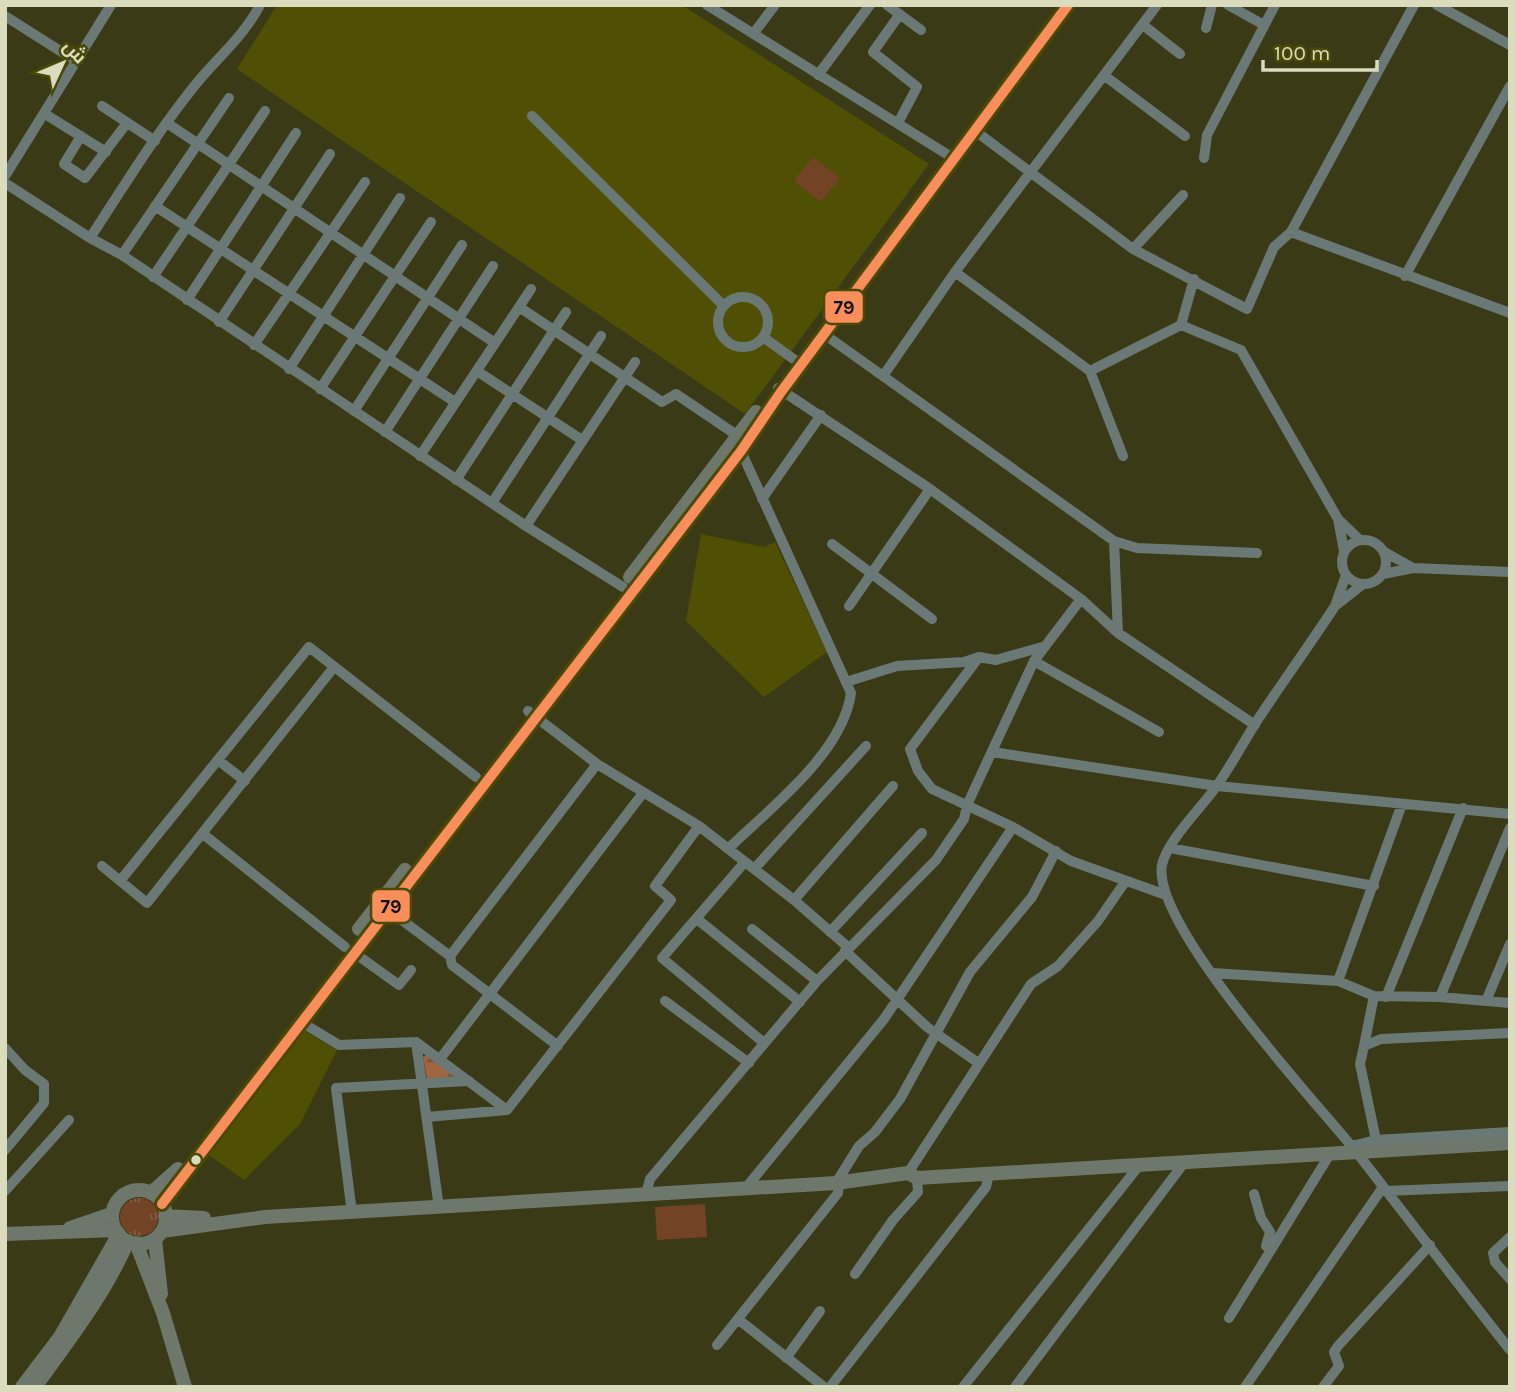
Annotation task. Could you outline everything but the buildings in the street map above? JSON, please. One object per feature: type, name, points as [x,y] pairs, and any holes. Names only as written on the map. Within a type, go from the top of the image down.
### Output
[{"type":"main road","points":[[163,1313],[159,1216],[173,1176],[349,950],[477,777],[531,713],[824,334],[1056,5]]},
{"type":"main road","points":[[779,389],[795,360],[949,156],[974,130],[1068,5]]},
{"type":"main road","points":[[22,1387],[60,1337],[125,1237],[159,1216],[349,950],[387,909],[623,587],[739,444]]},
{"type":"main road","points":[[159,1216],[234,1220],[745,1189],[913,1176],[1138,1167],[1330,1154],[1354,1150],[1510,1143]]},
{"type":"main road","points":[[56,1233],[111,1214],[115,1204],[127,1192],[143,1190],[159,1216]]},
{"type":"main road","points":[[111,1214],[163,1313],[185,1387]]},
{"type":"main road","points":[[5,1234],[56,1233],[125,1237]]},
{"type":"main road","points":[[35,1387],[85,1319],[116,1268],[125,1237]]},
{"type":"street","points":[[5,176],[111,5]]},
{"type":"street","points":[[89,238],[167,123],[197,83],[230,50],[260,5]]},
{"type":"street","points":[[753,34],[775,5]]},
{"type":"street","points":[[818,75],[870,5]]},
{"type":"street","points":[[887,5],[921,30]]},
{"type":"street","points":[[883,376],[956,272],[1157,5]]},
{"type":"street","points":[[1206,28],[1212,5]]},
{"type":"street","points":[[1228,5],[1264,25]]},
{"type":"street","points":[[1204,158],[1207,135],[1275,5]]},
{"type":"street","points":[[974,130],[1133,249],[1247,309],[1274,247],[1291,232],[1415,5]]},
{"type":"street","points":[[1437,5],[1510,45]]},
{"type":"street","points":[[709,6],[949,156]]},
{"type":"street","points":[[898,123],[917,87],[873,52],[900,14]]},
{"type":"street","points":[[5,16],[76,61]]},
{"type":"street","points":[[1143,25],[1180,54]]},
{"type":"street","points":[[1105,76],[1185,136]]},
{"type":"street","points":[[1405,276],[1510,86]]},
{"type":"street","points":[[122,255],[229,98]]},
{"type":"street","points":[[102,106],[155,141]]},
{"type":"street","points":[[153,277],[265,111]]},
{"type":"street","points":[[45,114],[106,152]]},
{"type":"street","points":[[533,116],[724,306]]},
{"type":"street","points":[[81,136],[64,162],[82,177],[88,177],[127,122]]},
{"type":"street","points":[[167,123],[495,343]]},
{"type":"street","points":[[187,300],[296,133]]},
{"type":"street","points":[[219,322],[330,154]]},
{"type":"street","points":[[254,345],[365,182]]},
{"type":"street","points":[[5,183],[89,238],[122,255],[456,480],[623,587]]},
{"type":"street","points":[[1133,249],[1183,195]]},
{"type":"street","points":[[289,369],[400,198]]},
{"type":"street","points":[[155,206],[354,339],[455,402]]},
{"type":"street","points":[[320,389],[431,222]]},
{"type":"street","points":[[1291,232],[1510,313]]},
{"type":"street","points":[[354,411],[462,245]]},
{"type":"street","points":[[385,432],[493,266]]},
{"type":"street","points":[[956,272],[1090,371],[1123,456]]},
{"type":"street","points":[[1090,371],[1181,325],[1194,279]]},
{"type":"street","points":[[420,456],[531,289]]},
{"type":"street","points":[[745,297],[761,304],[768,321],[763,337],[748,347],[739,347],[724,339],[718,322],[724,306],[745,297]]},
{"type":"street","points":[[519,307],[662,401],[676,394],[739,444],[851,693],[849,709],[816,763],[728,849]]},
{"type":"street","points":[[456,480],[566,312]]},
{"type":"street","points":[[1181,325],[1241,349],[1338,519],[1360,540],[1371,541],[1413,568]]},
{"type":"street","points":[[824,334],[1114,541],[1137,548],[1257,553]]},
{"type":"street","points":[[492,503],[601,336]]},
{"type":"street","points":[[763,337],[795,360]]},
{"type":"street","points":[[526,526],[635,362]]},
{"type":"street","points":[[477,371],[582,440]]},
{"type":"street","points":[[779,389],[930,489],[1081,599],[1118,633],[1255,725]]},
{"type":"street","points":[[762,499],[821,415]]},
{"type":"street","points":[[849,606],[930,489]]},
{"type":"street","points":[[1338,519],[1344,551],[1342,563],[1346,575],[1335,606],[1217,786],[1170,848],[1162,864],[1167,895],[1191,943],[1272,1053],[1354,1150],[1510,1350]]},
{"type":"street","points":[[1344,551],[1360,540]]},
{"type":"street","points":[[1114,541],[1118,633]]},
{"type":"street","points":[[832,544],[932,619]]},
{"type":"street","points":[[1335,606],[1363,584],[1374,582],[1383,573],[1386,562],[1383,551]]},
{"type":"street","points":[[1383,573],[1413,568],[1510,572]]},
{"type":"street","points":[[1346,575],[1363,584]]},
{"type":"street","points":[[646,1194],[650,1179],[817,981],[936,860],[964,820],[967,805],[1042,647],[1081,599]]},
{"type":"street","points":[[120,881],[309,647],[477,777]]},
{"type":"street","points":[[845,682],[897,666],[964,662],[979,657],[996,660],[1042,647]]},
{"type":"street","points":[[979,657],[910,750],[918,771],[932,789],[1013,827],[1080,865],[1167,895]]},
{"type":"street","points":[[1034,662],[1159,732]]},
{"type":"street","points":[[102,866],[147,903],[334,667]]},
{"type":"street","points":[[531,713],[597,764],[699,826],[794,900],[896,998],[977,1062]]},
{"type":"street","points":[[765,1043],[662,958],[866,746]]},
{"type":"street","points":[[992,752],[1217,786],[1510,814]]},
{"type":"street","points":[[218,760],[245,781]]},
{"type":"street","points":[[450,956],[597,764]]},
{"type":"street","points":[[794,900],[893,786]]},
{"type":"street","points":[[440,1059],[643,793]]},
{"type":"street","points":[[1338,981],[1402,804]]},
{"type":"street","points":[[1386,997],[1463,808]]},
{"type":"street","points":[[427,1117],[508,1110],[671,901],[655,887],[699,826]]},
{"type":"street","points":[[745,1189],[865,1044],[1013,827]]},
{"type":"street","points":[[1440,997],[1510,828]]},
{"type":"street","points":[[830,932],[922,833]]},
{"type":"street","points":[[202,834],[349,950],[399,985],[411,970]]},
{"type":"street","points":[[1170,848],[1374,886]]},
{"type":"street","points":[[717,1345],[838,1193],[837,1183],[859,1146],[875,1132],[900,1099],[970,972],[1032,897],[1056,851]]},
{"type":"street","points":[[855,1274],[893,1220],[918,1192],[913,1176],[977,1062],[1031,984],[1058,967],[1098,920],[1125,882]]},
{"type":"street","points":[[387,909],[450,956],[452,965],[558,1046]]},
{"type":"street","points":[[697,919],[800,1002]]},
{"type":"street","points":[[752,929],[817,981]]},
{"type":"street","points":[[1486,1001],[1510,944]]},
{"type":"street","points":[[1212,973],[1338,981],[1374,996],[1509,1001]]},
{"type":"street","points":[[1374,996],[1360,1063],[1376,1140]]},
{"type":"street","points":[[665,1001],[749,1063]]},
{"type":"street","points":[[300,1022],[339,1045],[416,1042],[508,1110]]},
{"type":"street","points":[[1364,1046],[1381,1039],[1510,1033]]},
{"type":"street","points":[[416,1042],[439,1208]]},
{"type":"street","points":[[5,1048],[24,1070],[44,1084],[44,1103],[5,1150]]},
{"type":"street","points":[[352,1213],[336,1088],[469,1081]]},
{"type":"street","points":[[5,1191],[69,1120]]},
{"type":"street","points":[[1354,1150],[1376,1140],[1510,1132]]},
{"type":"street","points":[[1229,1318],[1330,1154]]},
{"type":"street","points":[[1015,1387],[1184,1163]]},
{"type":"street","points":[[962,1387],[1138,1167]]},
{"type":"street","points":[[830,1387],[986,1187],[989,1174]]},
{"type":"street","points":[[1384,1189],[1510,1186]]},
{"type":"street","points":[[1245,1387],[1384,1189]]},
{"type":"street","points":[[1254,1195],[1270,1235],[1259,1258],[1261,1264]]},
{"type":"street","points":[[1510,1237],[1493,1253],[1495,1262],[1510,1279]]},
{"type":"street","points":[[1323,1387],[1339,1366],[1334,1352],[1338,1346],[1430,1245]]},
{"type":"street","points":[[786,1357],[820,1311]]},
{"type":"street","points":[[739,1320],[824,1387]]},
{"type":"shaded area","points":[[277,5],[682,5],[929,164],[745,414],[237,69]]},
{"type":"shaded area","points":[[701,534],[764,547],[775,542],[827,652],[764,697],[686,621]]},
{"type":"shaded area","points":[[301,1029],[337,1050],[300,1124],[244,1180],[206,1153]]},
{"type":"green space","points":[[813,157],[840,178],[821,202],[794,181]]},
{"type":"green space","points":[[428,1054],[457,1077],[427,1079],[423,1057]]},
{"type":"green space","points":[[139,1198],[152,1204],[158,1217],[152,1230],[139,1236],[126,1230],[120,1217],[126,1204]]},
{"type":"green space","points":[[705,1204],[707,1237],[657,1240],[655,1207]]},
{"type":"transit line","name":"79","points":[[162,1204],[741,451],[781,392],[1068,5]]}]
